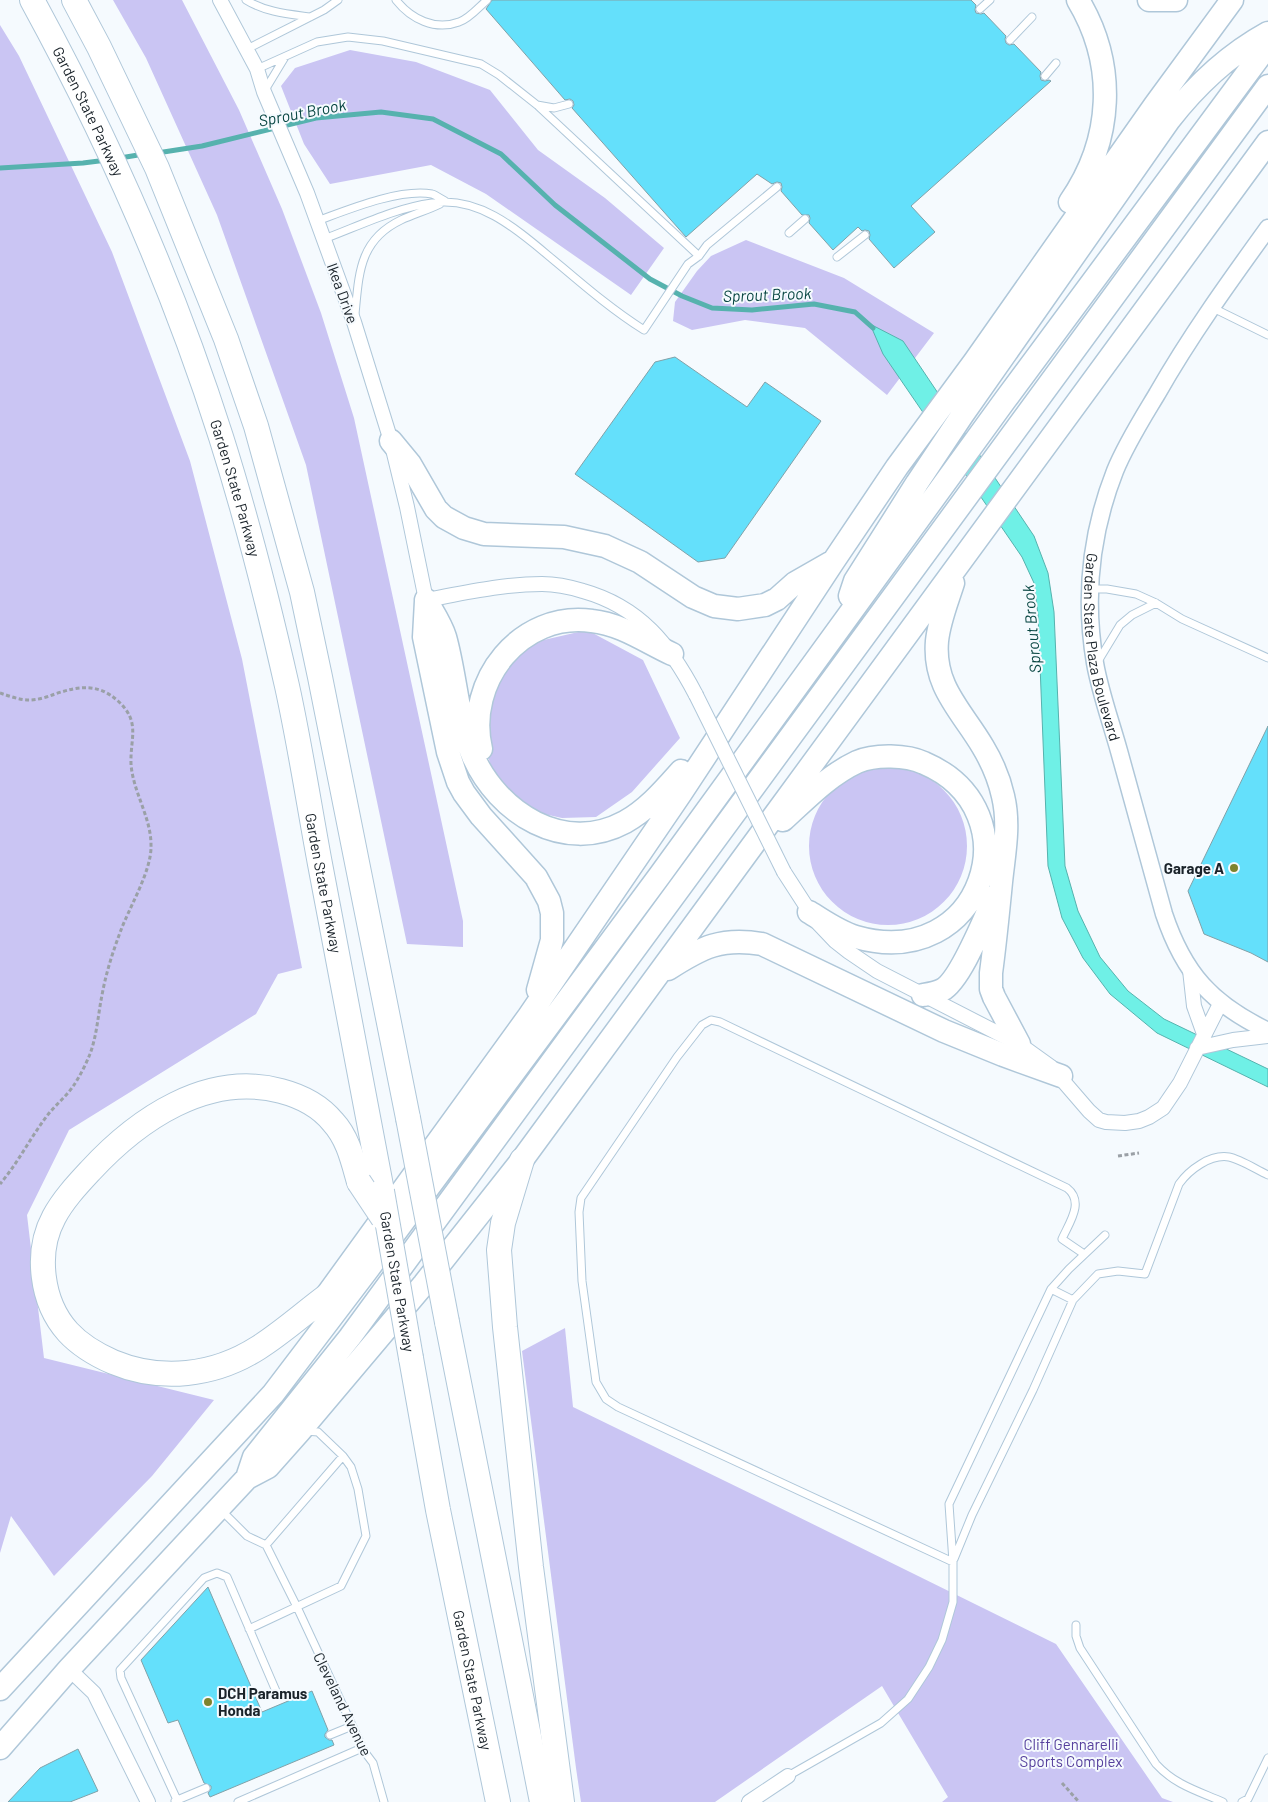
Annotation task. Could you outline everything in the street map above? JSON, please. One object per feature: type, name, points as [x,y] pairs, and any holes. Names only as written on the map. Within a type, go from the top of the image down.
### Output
[{"type":"highway","name":"Garden State Parkway","points":[[32,0],[67,64],[104,140],[162,274],[198,368],[221,437],[264,591],[287,687],[382,1191],[438,1510],[498,1802]]},
{"type":"highway","points":[[74,0],[100,47],[141,132],[226,339],[256,426],[302,592],[408,1118],[542,1802]]},
{"type":"highway","points":[[841,625],[855,582],[917,483],[984,367],[1001,324],[1065,210],[1083,182],[1095,152],[1105,103],[1104,68],[1093,32],[1078,0]]},
{"type":"highway","points":[[1149,0],[1176,0]]},
{"type":"highway","points":[[1001,324],[1177,74],[1232,0]]},
{"type":"highway","points":[[224,1446],[262,1383],[530,1016],[897,467],[984,367],[1184,101],[1210,73],[1242,49],[1268,33]]},
{"type":"highway","points":[[0,1689],[273,1394],[660,875],[1005,400],[1268,45]]},
{"type":"highway","points":[[247,1478],[254,1457],[350,1337],[1268,86]]},
{"type":"highway","points":[[0,1748],[69,1669],[247,1478],[268,1467],[300,1431],[424,1284],[522,1160],[1268,142]]},
{"type":"highway","points":[[1203,232],[1268,161]]},
{"type":"highway","points":[[391,441],[410,464],[436,509],[444,517],[464,528],[484,534],[564,537],[605,546],[640,562],[692,597],[714,606],[738,610],[765,605],[776,599],[795,583],[833,562]]},
{"type":"highway","points":[[965,555],[942,614],[937,642],[938,668],[949,697],[983,746],[995,769],[1003,796],[1007,822],[1007,847],[991,973],[991,989],[1019,1044]]},
{"type":"highway","points":[[426,600],[444,635],[469,745],[480,769],[489,784],[512,809],[538,824],[563,832],[579,833],[609,828],[624,823],[652,802],[734,713]]},
{"type":"highway","points":[[426,600],[424,637],[448,752],[458,782],[481,816],[536,877],[544,888],[550,907],[553,926],[552,940],[548,961],[530,1016]]},
{"type":"highway","points":[[489,784],[479,737],[480,702],[490,673],[509,649],[521,639],[534,630],[560,621],[590,620],[620,628],[672,654]]},
{"type":"highway","points":[[747,852],[825,783],[859,761],[889,756],[912,758],[942,772],[961,788],[976,809],[985,840],[982,874],[968,904],[944,928],[915,940],[895,942],[856,937],[843,932],[809,912]]},
{"type":"highway","points":[[923,995],[942,990],[952,981],[1002,882]]},
{"type":"highway","points":[[659,975],[700,949],[722,942],[744,941],[762,944],[944,1032],[1003,1056],[1061,1076]]},
{"type":"highway","points":[[327,1296],[258,1348],[219,1367],[197,1372],[151,1373],[112,1362],[96,1353],[68,1331],[57,1317],[50,1302],[43,1268],[47,1232],[60,1208],[79,1183],[112,1148],[150,1118],[170,1106],[205,1092],[222,1088],[259,1086],[292,1094],[308,1101],[333,1122],[348,1146],[359,1182],[388,1226]]},
{"type":"highway","points":[[522,1160],[503,1222],[499,1250],[506,1337],[531,1567],[562,1802]]},
{"type":"street","name":"Ikea Drive","points":[[220,0],[247,49],[256,70],[317,221],[354,322],[391,441],[426,600]]},
{"type":"street","name":"Garden State Plaza Boulevard","points":[[1268,228],[1210,307],[1132,436],[1116,470],[1103,507],[1095,539],[1089,589],[1095,665],[1164,914],[1174,941],[1190,970],[1207,990],[1246,1020],[1268,1031]]},
{"type":"street","points":[[426,600],[516,585],[544,584],[574,588],[602,597],[627,610],[656,634],[672,654],[696,695],[784,872],[809,912],[835,941],[877,970],[1019,1044],[1042,1059],[1061,1076],[1099,1120],[1125,1123],[1149,1117],[1163,1108],[1185,1073],[1221,1002]]},
{"type":"street","points":[[1190,970],[1194,1006],[1204,1034]]},
{"type":"street","points":[[1197,1048],[1268,1036]]},
{"type":"street","points":[[69,1669],[94,1693],[148,1802]]},
{"type":"street","points":[[757,1800],[788,1776]]},
{"type":"lane","points":[[246,0],[263,8],[310,17]]},
{"type":"lane","points":[[247,49],[324,10],[338,0]]},
{"type":"lane","points":[[396,0],[413,16],[430,24],[460,22],[487,0]]},
{"type":"lane","points":[[980,10],[990,0]]},
{"type":"lane","points":[[1010,40],[1032,17]]},
{"type":"lane","points":[[256,70],[317,42],[348,37],[383,41],[480,64],[499,75],[537,105],[699,256]]},
{"type":"lane","points":[[264,92],[285,56]]},
{"type":"lane","points":[[1045,76],[1056,63]]},
{"type":"lane","points":[[537,105],[554,108],[569,104]]},
{"type":"lane","points":[[324,239],[396,212],[432,203],[446,202],[479,209],[502,220],[621,315],[644,330],[688,264],[778,187]]},
{"type":"lane","points":[[317,221],[356,207],[400,195],[416,193],[433,194],[446,202]]},
{"type":"lane","points":[[354,322],[360,269],[364,256],[371,244],[390,227],[446,202]]},
{"type":"lane","points":[[789,233],[805,219]]},
{"type":"lane","points":[[837,257],[865,234]]},
{"type":"lane","points":[[1210,307],[1268,335]]},
{"type":"lane","points":[[1089,589],[1107,589],[1136,594],[1156,603],[1182,619],[1268,658]]},
{"type":"lane","points":[[1095,665],[1120,625],[1132,615],[1156,603]]},
{"type":"lane","points":[[953,1562],[627,1412],[606,1399],[596,1382],[582,1281],[579,1212],[581,1198],[677,1057],[702,1025],[712,1020],[720,1022],[1067,1188],[1074,1194],[1076,1204],[1062,1239],[1084,1254]]},
{"type":"lane","points":[[953,1562],[972,1515],[1033,1390],[1073,1300],[1098,1274],[1118,1271],[1144,1274],[1179,1184],[1186,1174],[1196,1166],[1218,1158],[1229,1157],[1268,1175]]},
{"type":"lane","points":[[788,1776],[880,1723],[908,1699],[929,1667],[942,1640],[953,1602],[953,1562],[949,1504],[1051,1289],[1105,1235]]},
{"type":"lane","points":[[1051,1289],[1073,1300]]},
{"type":"lane","points":[[249,1630],[341,1586],[366,1536],[358,1489],[351,1467],[343,1456],[318,1432],[300,1431]]},
{"type":"lane","points":[[220,1509],[247,1536],[266,1545],[343,1456]]},
{"type":"lane","name":"Cleveland Avenue","points":[[266,1545],[297,1607],[362,1748],[372,1764],[384,1802]]},
{"type":"lane","points":[[206,1788],[176,1801],[121,1678],[120,1670],[204,1578],[217,1573],[227,1577],[276,1691]]},
{"type":"lane","points":[[1076,1625],[1076,1636],[1080,1648],[1156,1764],[1177,1783],[1223,1802]]},
{"type":"lane","points":[[330,1735],[352,1726]]},
{"type":"lane","points":[[238,1802],[362,1748]]},
{"type":"lane","points":[[1242,1802],[1248,1799],[1268,1758]]},
{"type":"path","points":[[0,693],[29,700],[41,699],[85,687],[97,688],[118,701],[130,714],[133,724],[131,765],[139,799],[149,828],[151,846],[145,873],[121,928],[110,963],[90,1054],[74,1085],[48,1115],[0,1184]]},
{"type":"path","points":[[1118,1156],[1139,1153]]},
{"type":"path","points":[[1062,1783],[1079,1802]]},
{"type":"green space","points":[[113,0],[182,0],[239,110],[282,209],[321,313],[354,418],[463,921],[463,947],[407,944],[306,465],[217,215],[146,58]]},
{"type":"green space","points":[[0,25],[19,56],[112,252],[190,461],[242,659],[302,968],[278,974],[256,1014],[69,1130],[27,1215],[44,1358],[214,1400],[152,1476],[54,1576],[11,1516],[0,1553]]},
{"type":"green space","points":[[350,50],[416,62],[490,90],[538,150],[605,198],[664,248],[631,295],[486,194],[431,165],[330,184],[304,144],[281,86],[295,68]]},
{"type":"green space","points":[[746,240],[844,278],[934,333],[887,395],[805,328],[745,320],[692,330],[673,321],[675,302],[697,271],[711,256]]},
{"type":"green space","points":[[587,630],[643,660],[680,738],[632,792],[596,817],[562,818],[526,810],[495,783],[482,732],[496,675],[535,642]]},
{"type":"green space","points":[[896,767],[911,770],[925,776],[944,790],[954,802],[964,823],[967,846],[964,869],[954,890],[944,902],[932,912],[911,922],[896,925],[880,925],[865,922],[844,912],[822,890],[810,861],[809,838],[812,823],[822,802],[844,780],[873,768]]},
{"type":"green space","name":"Cliff Gennarelli Sports Complex","points":[[565,1328],[573,1407],[1056,1644],[1162,1798],[1173,1802],[942,1802],[948,1797],[882,1686],[715,1802],[581,1802],[522,1351]]},
{"type":"water","points":[[870,324],[903,341],[1034,536],[1048,573],[1054,612],[1065,866],[1078,911],[1100,957],[1128,991],[1164,1019],[1268,1069],[1268,1087],[1157,1033],[1110,994],[1083,958],[1062,918],[1048,866],[1038,615],[1034,583],[1022,557],[883,354]]},
{"type":"building","points":[[492,0],[971,0],[976,5],[976,13],[984,13],[1006,36],[1006,43],[1009,45],[1014,44],[1041,72],[1041,80],[1051,81],[911,206],[935,232],[894,268],[869,239],[869,231],[862,231],[858,227],[833,250],[809,223],[809,215],[802,215],[781,191],[781,183],[772,184],[757,174],[686,237],[572,108],[574,105],[573,101],[570,99],[565,100],[486,9]]},
{"type":"building","points":[[675,357],[747,407],[765,382],[821,421],[725,558],[698,562],[575,474],[655,362]]},
{"type":"building","name":"Garage A","points":[[1268,726],[1268,962],[1204,934],[1188,891]]},
{"type":"building","name":"DCH Paramus Honda","points":[[208,1587],[262,1712],[312,1691],[328,1730],[325,1737],[332,1740],[334,1745],[210,1797],[208,1793],[211,1786],[204,1783],[178,1720],[168,1723],[141,1660]]},
{"type":"building","points":[[78,1749],[98,1791],[70,1802],[8,1802],[40,1768]]},
{"type":"waterway","name":"Sprout Brook","points":[[157,153],[202,146],[316,118],[381,112],[433,119],[501,154],[555,205],[650,279],[682,296],[712,308],[752,310],[814,304],[855,312],[873,328]]},
{"type":"waterway","name":"Sprout Brook","points":[[120,158],[144,154]]},
{"type":"waterway","name":"Sprout Brook","points":[[0,168],[107,160]]},
{"type":"place","name":"Garage A","points":[[1234,868]]},
{"type":"place","name":"DCH Paramus Honda","points":[[208,1702]]}]
